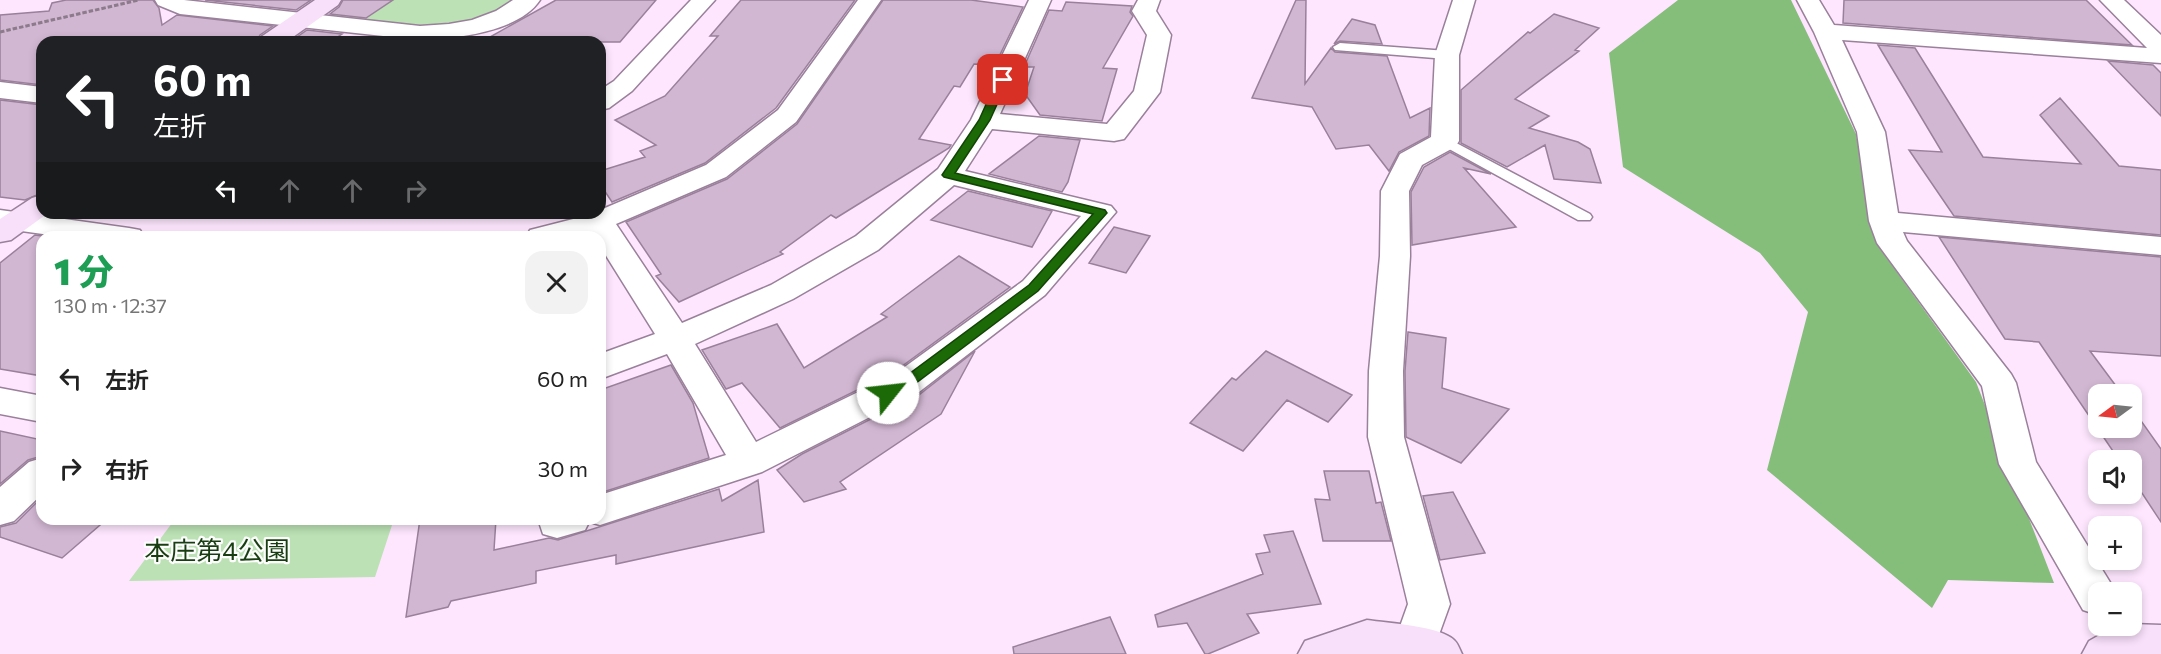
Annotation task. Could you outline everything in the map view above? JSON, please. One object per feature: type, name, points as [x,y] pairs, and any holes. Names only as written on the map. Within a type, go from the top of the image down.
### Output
[{"type":"street","points":[[166,0],[180,7],[432,34],[481,26],[501,18],[529,0]]},
{"type":"street","points":[[278,36],[330,0]]},
{"type":"street","points":[[606,98],[623,86],[704,0]]},
{"type":"street","points":[[606,214],[716,171],[787,116],[870,0]]},
{"type":"street","points":[[606,365],[675,339],[782,292],[867,243],[948,175],[984,120],[1040,0]]},
{"type":"street","points":[[984,120],[1114,133],[1147,92],[1159,35],[1144,11],[1149,0]]},
{"type":"street","points":[[1320,654],[1367,638],[1427,650],[1429,604],[1386,437],[1386,370],[1395,256],[1395,191],[1410,160],[1445,141],[1447,55],[1464,0]]},
{"type":"street","points":[[1808,0],[1826,32],[1871,132],[1884,221],[1892,243],[1999,383],[2018,464],[2088,582]]},
{"type":"street","points":[[2111,0],[2161,48]]},
{"type":"street","points":[[1826,32],[2161,56]]},
{"type":"street","points":[[0,90],[36,94]]},
{"type":"street","points":[[606,508],[749,462],[907,383],[1034,288],[1101,213],[948,175]]},
{"type":"street","points":[[6,225],[36,208]]},
{"type":"street","points":[[558,231],[591,219]]},
{"type":"street","points":[[1884,221],[2161,246]]},
{"type":"street","points":[[6,225],[68,231]]},
{"type":"street","points":[[606,231],[675,339],[749,462]]},
{"type":"street","points":[[0,401],[36,408]]},
{"type":"street","points":[[0,510],[36,477]]},
{"type":"lane","points":[[1340,47],[1447,55]]},
{"type":"lane","points":[[1445,141],[1584,218]]},
{"type":"path","points":[[0,32],[140,0]]},
{"type":"green space","points":[[353,0],[519,0],[485,20],[422,30],[331,16]]},
{"type":"green space","points":[[1678,0],[1791,0],[1856,134],[1876,243],[1976,382],[2054,583],[1948,580],[1932,608],[1767,470],[1808,312],[1760,253],[1623,167],[1609,53]]},
{"type":"green space","name":"本庄第4公園","points":[[171,525],[392,525],[375,577],[129,581]]},
{"type":"building","points":[[66,0],[153,0],[159,8],[162,25],[177,15],[273,26],[259,36],[36,36],[36,84],[0,80],[0,15],[49,11],[52,3]]},
{"type":"building","points":[[205,0],[311,0],[296,10]]},
{"type":"building","points":[[343,0],[393,0],[366,18],[330,14],[339,7]]},
{"type":"building","points":[[556,0],[656,0],[620,42],[606,42],[606,36],[492,36]]},
{"type":"building","points":[[741,0],[855,0],[776,108],[705,163],[612,202],[606,193],[606,169],[645,157],[640,151],[656,145],[615,120],[665,96],[718,36],[710,36]]},
{"type":"building","points":[[883,0],[971,0],[1023,7],[995,65],[974,64],[960,87],[954,86],[919,139],[951,145],[949,148],[836,218],[831,215],[780,252],[783,254],[679,302],[656,276],[661,274],[626,222],[727,179],[797,124]]},
{"type":"building","points":[[1296,0],[1306,0],[1305,84],[1331,48],[1335,52],[1387,56],[1410,118],[1430,108],[1429,136],[1399,152],[1389,171],[1369,145],[1336,149],[1312,107],[1252,98]]},
{"type":"building","points":[[1844,0],[2086,0],[2132,45],[1843,23]]},
{"type":"building","points":[[1066,2],[1132,6],[1130,12],[1133,16],[1103,68],[1117,69],[1102,121],[1040,115],[1025,94],[1034,67],[1024,67],[1049,10],[1062,11]]},
{"type":"building","points":[[1554,14],[1599,28],[1575,50],[1579,51],[1515,99],[1549,116],[1529,128],[1578,142],[1590,149],[1601,183],[1554,179],[1545,145],[1507,167],[1461,143],[1461,90],[1528,32],[1530,33]]},
{"type":"building","points":[[1352,19],[1375,25],[1382,44],[1340,41],[1334,44]]},
{"type":"building","points":[[307,30],[342,34],[339,36],[298,36]]},
{"type":"building","points":[[1878,45],[1915,48],[1983,157],[2081,164],[2040,115],[2060,98],[2119,166],[2161,170],[2161,235],[1954,216],[1909,150],[1942,152]]},
{"type":"building","points":[[2108,61],[2153,65],[2161,73],[2161,116]]},
{"type":"building","points":[[0,100],[36,104],[36,195],[25,200],[0,197]]},
{"type":"building","points":[[1039,136],[1080,140],[1068,182],[1062,192],[989,174]]},
{"type":"building","points":[[1450,152],[1491,174],[1464,168],[1516,227],[1412,245],[1411,192],[1424,167]]},
{"type":"building","points":[[968,191],[1052,211],[1032,247],[931,220]]},
{"type":"building","points":[[1114,227],[1150,236],[1126,273],[1089,263]]},
{"type":"building","points":[[36,235],[36,375],[0,369],[0,263]]},
{"type":"building","points":[[1939,237],[2161,257],[2161,356],[2090,351],[2115,384],[2088,384],[2088,414],[2039,342],[2005,339]]},
{"type":"building","points":[[959,256],[1010,287],[894,372],[780,428],[742,383],[726,389],[702,350],[777,324],[804,368],[887,317],[881,314]]},
{"type":"building","points":[[1408,332],[1446,338],[1442,388],[1509,409],[1461,463],[1406,437],[1405,371]]},
{"type":"building","points":[[975,351],[941,414],[840,482],[846,489],[804,502],[777,470],[802,454],[920,394]]},
{"type":"building","points":[[1266,351],[1352,395],[1328,422],[1287,400],[1243,451],[1190,423],[1232,378],[1236,380]]},
{"type":"building","points":[[671,365],[693,403],[709,458],[606,491],[606,388]]},
{"type":"building","points":[[2142,422],[2161,449],[2161,522],[2142,493],[2142,450],[2112,450],[2104,438],[2142,438]]},
{"type":"building","points":[[0,431],[36,439],[36,458],[28,460],[0,484]]},
{"type":"building","points":[[1324,471],[1369,471],[1376,503],[1381,502],[1391,541],[1323,541],[1315,499],[1330,500]]},
{"type":"building","points":[[758,480],[764,532],[616,564],[616,555],[536,571],[536,583],[451,601],[448,607],[406,617],[419,525],[496,525],[494,550],[549,538],[558,540],[719,489],[722,501]]},
{"type":"building","points":[[1453,492],[1485,553],[1440,560],[1423,496]]},
{"type":"building","points":[[36,503],[36,525],[100,525],[62,558],[0,537],[0,527],[16,523]]},
{"type":"building","points":[[1293,531],[1321,604],[1247,614],[1259,633],[1208,654],[1205,654],[1187,623],[1158,627],[1155,615],[1263,574],[1256,554],[1270,552],[1264,535]]},
{"type":"building","points":[[1110,617],[1126,654],[1014,654],[1013,647]]},
{"type":"route","points":[[888,393],[907,383],[1034,288],[1101,213],[948,175],[984,120],[1003,80]]}]
